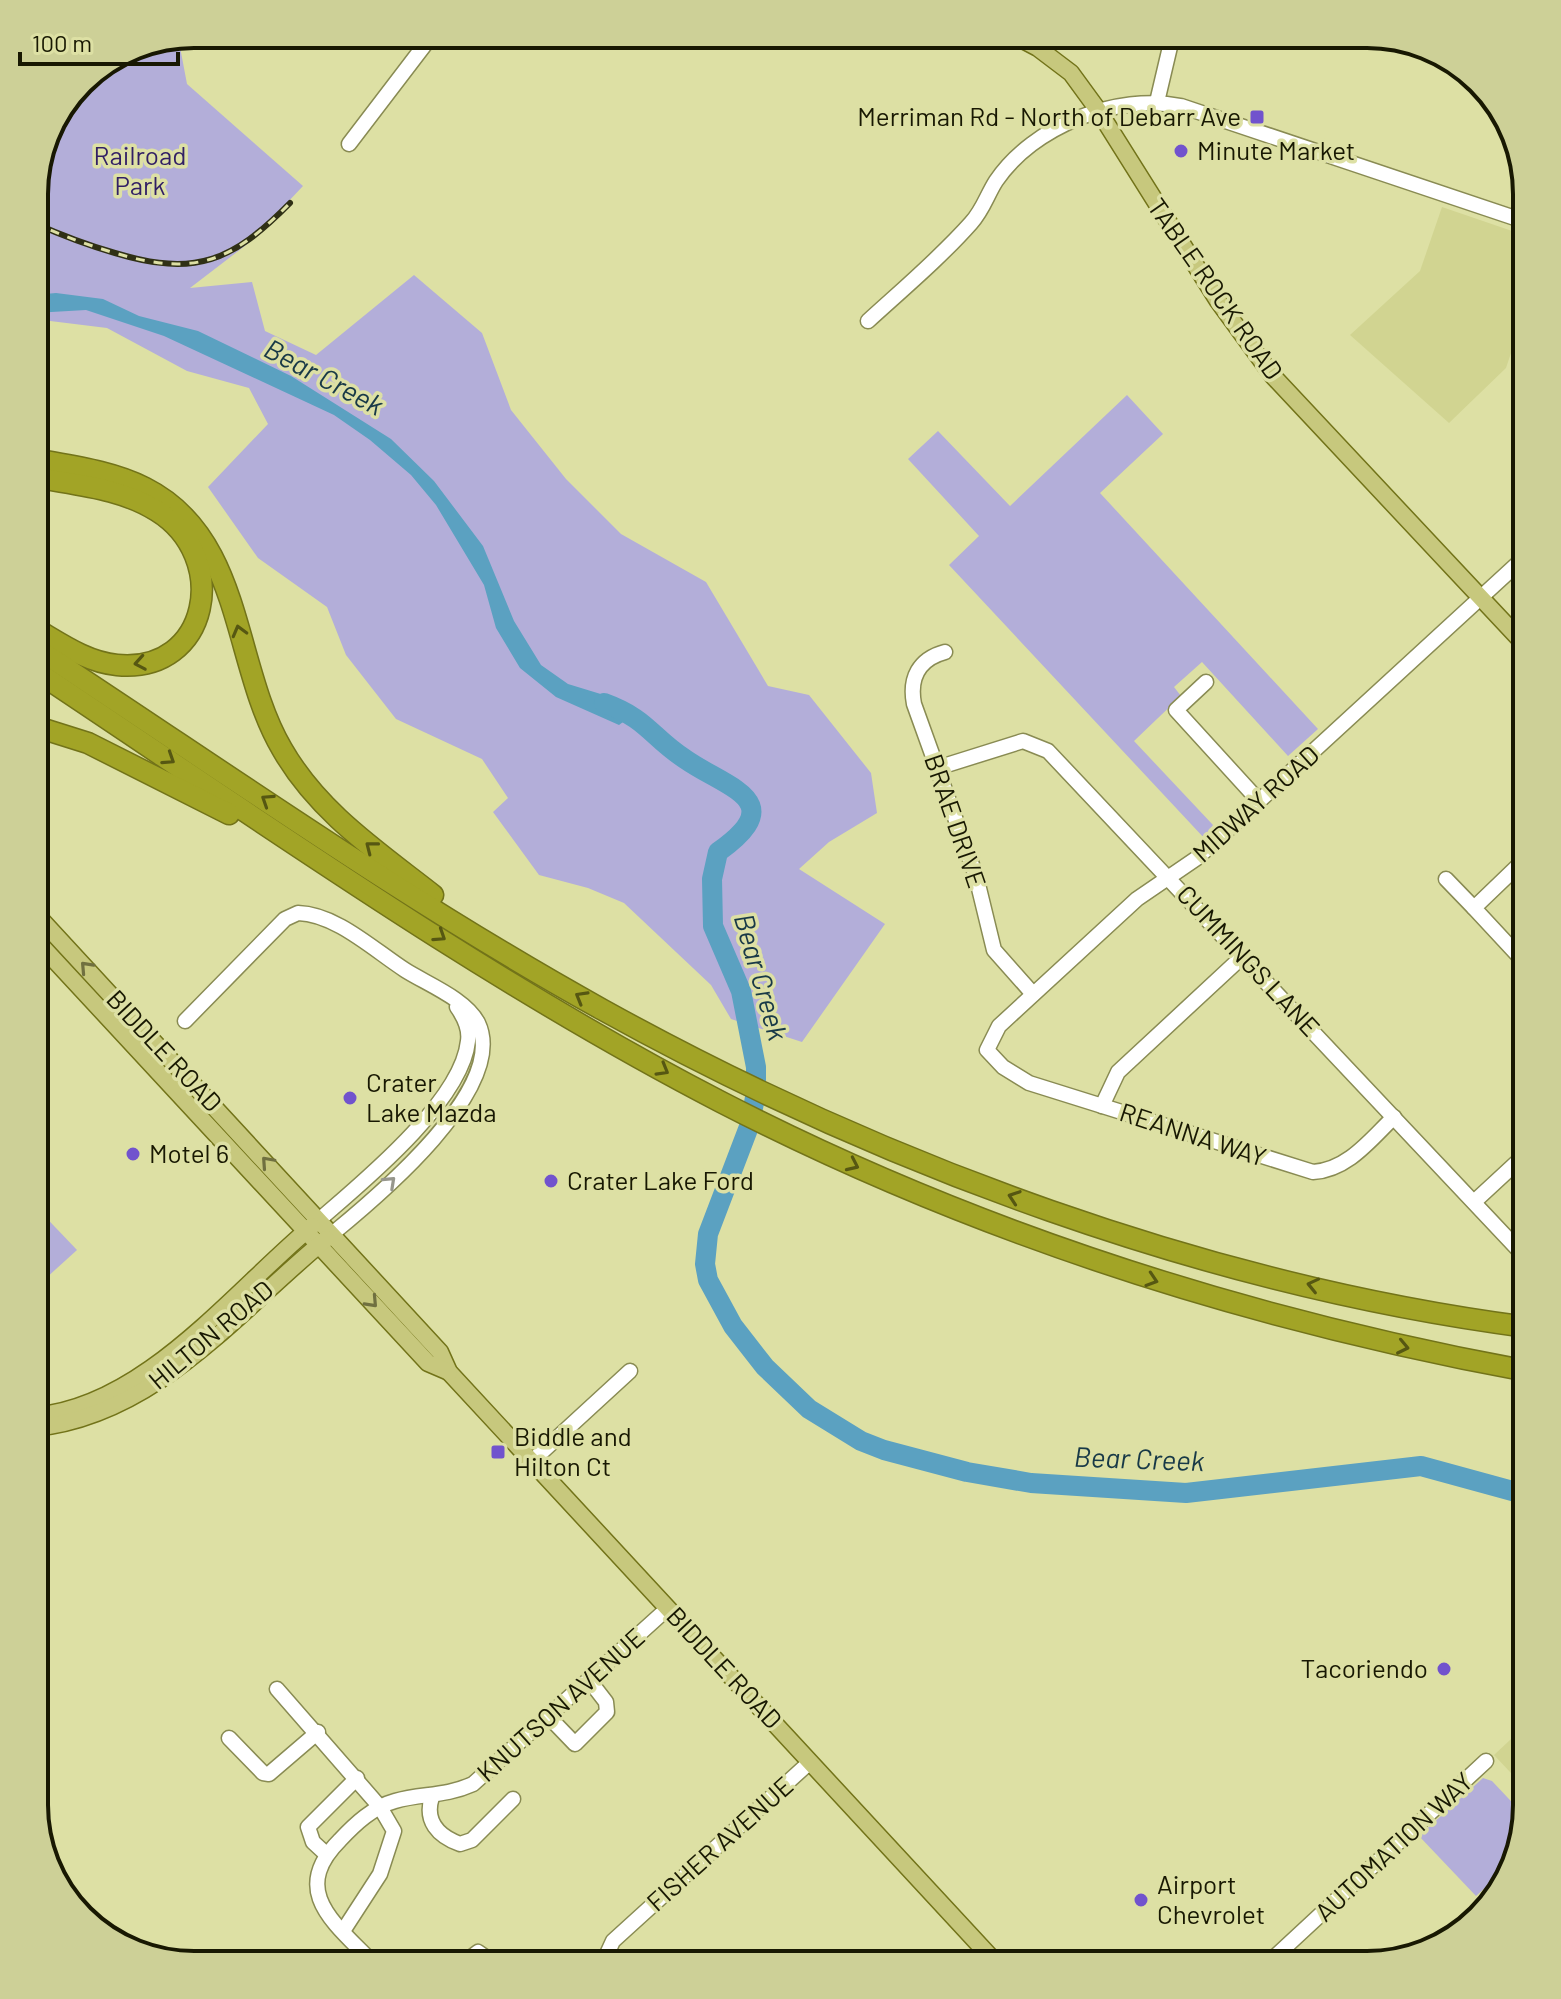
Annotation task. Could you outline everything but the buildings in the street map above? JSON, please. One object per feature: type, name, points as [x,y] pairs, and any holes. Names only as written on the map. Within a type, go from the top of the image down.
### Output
[{"type":"highway","points":[[48,462],[110,475],[143,487],[190,522],[222,574],[265,717],[302,782],[330,812],[445,903],[473,934]]},
{"type":"highway","points":[[48,480],[110,491],[156,510],[176,526],[195,551],[204,589],[201,609],[186,636],[161,657],[146,663],[102,663],[80,655],[48,636]]},
{"type":"highway","points":[[48,656],[473,934],[602,1009],[790,1105],[978,1185],[1156,1243],[1308,1284],[1513,1324]]},
{"type":"highway","points":[[48,679],[528,992],[692,1086],[782,1132],[984,1221],[1092,1261],[1232,1305],[1343,1333],[1513,1368]]},
{"type":"highway","points":[[48,730],[88,743],[260,830],[281,833]]},
{"type":"main road","name":"TABLE ROCK ROAD","points":[[1035,48],[1062,64],[1098,110],[1218,301],[1272,375],[1513,632]]},
{"type":"main road","name":"BIDDLE ROAD","points":[[48,927],[319,1220],[325,1239],[428,1363],[449,1372],[985,1951]]},
{"type":"main road","name":"BIDDLE ROAD","points":[[48,953],[306,1231],[325,1239]]},
{"type":"main road","name":"HILTON ROAD","points":[[48,1414],[77,1410],[142,1376],[319,1220]]},
{"type":"main road","name":"HILTON ROAD","points":[[48,1425],[91,1417],[149,1388],[193,1356],[325,1239]]},
{"type":"street","points":[[349,144],[422,48]]},
{"type":"street","points":[[1157,102],[1170,48]]},
{"type":"street","points":[[868,321],[957,239],[981,211],[996,180],[1014,162],[1064,125],[1098,110],[1129,102],[1157,102],[1202,113],[1513,217]]},
{"type":"street","name":"MIDWAY ROAD","points":[[987,1050],[999,1026],[1033,994],[1137,899],[1170,879],[1259,801],[1513,568]]},
{"type":"street","name":"BRAE DRIVE","points":[[945,652],[922,663],[912,694],[976,876],[994,950],[1033,994]]},
{"type":"street","points":[[1206,682],[1176,710],[1259,801]]},
{"type":"street","name":"CUMMINGS LANE","points":[[937,768],[1013,743],[1031,742],[1042,746],[1513,1244]]},
{"type":"street","points":[[1474,908],[1513,870]]},
{"type":"street","points":[[1446,879],[1513,950]]},
{"type":"street","points":[[185,1021],[285,919],[298,913],[343,929],[472,1014],[482,1039],[479,1067],[473,1081],[421,1153],[325,1239]]},
{"type":"street","points":[[1102,1106],[1118,1072],[1243,956]]},
{"type":"street","points":[[319,1220],[409,1138],[445,1092],[468,1042],[464,1019],[452,1000]]},
{"type":"street","name":"REANNA WAY","points":[[987,1050],[1003,1067],[1020,1078],[1313,1172],[1326,1172],[1350,1159],[1394,1117]]},
{"type":"street","points":[[1474,1202],[1513,1166]]},
{"type":"street","points":[[532,1461],[630,1371]]},
{"type":"street","name":"KNUTSON AVENUE","points":[[326,1854],[380,1807],[403,1799],[432,1797],[473,1784],[668,1608]]},
{"type":"street","points":[[549,1717],[575,1744],[607,1712],[606,1702],[589,1680]]},
{"type":"street","points":[[277,1689],[357,1778],[394,1831],[393,1843],[368,1897],[343,1931]]},
{"type":"street","points":[[229,1738],[263,1773],[269,1774],[318,1732]]},
{"type":"street","name":"AUTOMATION WAY","points":[[1281,1951],[1486,1761]]},
{"type":"street","name":"FISHER AVENUE","points":[[608,1951],[613,1941],[810,1762]]},
{"type":"street","points":[[357,1778],[308,1827],[313,1842],[326,1854],[315,1881],[319,1901],[362,1951]]},
{"type":"street","points":[[432,1797],[428,1808],[433,1825],[449,1840],[460,1844],[472,1840],[513,1799]]},
{"type":"shaded area","points":[[1442,207],[1513,231],[1513,347],[1506,368],[1449,423],[1350,335],[1420,271]]},
{"type":"shaded area","points":[[1513,1737],[1513,1775],[1494,1755]]},
{"type":"green space","name":"Railroad Park","points":[[180,49],[187,84],[303,186],[250,242],[190,288],[252,282],[265,331],[316,355],[414,275],[482,333],[511,410],[566,479],[621,534],[706,582],[768,686],[809,695],[871,773],[877,813],[829,842],[799,869],[885,924],[802,1042],[731,1019],[711,985],[624,903],[588,888],[539,875],[493,812],[508,798],[482,759],[396,719],[346,655],[327,607],[258,558],[208,487],[268,424],[249,388],[187,371],[107,328],[48,321],[48,185],[53,157],[68,121],[98,84],[130,63]]},
{"type":"green space","points":[[1127,395],[1163,434],[1100,493],[1318,729],[1288,756],[1202,662],[1174,687],[1181,696],[1134,741],[1213,825],[1205,839],[949,565],[979,536],[908,459],[938,431],[1010,506]]},
{"type":"green space","points":[[48,1220],[77,1250],[48,1276]]},
{"type":"green space","points":[[1483,1778],[1492,1781],[1513,1803],[1512,1824],[1502,1861],[1489,1884],[1476,1896],[1419,1836]]},
{"type":"water","points":[[48,294],[103,299],[139,316],[198,331],[291,376],[391,439],[434,481],[483,546],[514,621],[541,665],[568,684],[617,699],[628,706],[627,719],[619,725],[556,697],[520,668],[496,628],[484,585],[436,505],[411,475],[370,440],[334,415],[164,336],[86,310],[48,312]]},
{"type":"waterway","name":"Bear Creek","points":[[604,703],[630,715],[685,759],[734,788],[745,797],[751,808],[750,820],[718,852],[712,879],[713,926],[741,991],[756,1067],[756,1092],[750,1124],[708,1234],[705,1264],[708,1280],[733,1326],[765,1367],[809,1409],[861,1441],[884,1450],[967,1472],[1031,1483],[1186,1493],[1421,1466],[1513,1491]]},
{"type":"railway","points":[[48,229],[74,240],[143,260],[190,263],[230,251],[249,239],[290,203]]},
{"type":"place","name":"Merriman Rd - North of Debarr Ave","points":[[1257,117]]},
{"type":"place","name":"Minute Market","points":[[1181,151]]},
{"type":"place","name":"Crater Lake Mazda","points":[[350,1098]]},
{"type":"place","name":"Motel 6","points":[[133,1154]]},
{"type":"place","name":"Crater Lake Ford","points":[[551,1181]]},
{"type":"place","name":"Biddle and Hilton Ct","points":[[498,1452]]},
{"type":"place","name":"Tacoriendo","points":[[1444,1669]]},
{"type":"place","name":"Airport Chevrolet","points":[[1141,1900]]}]
